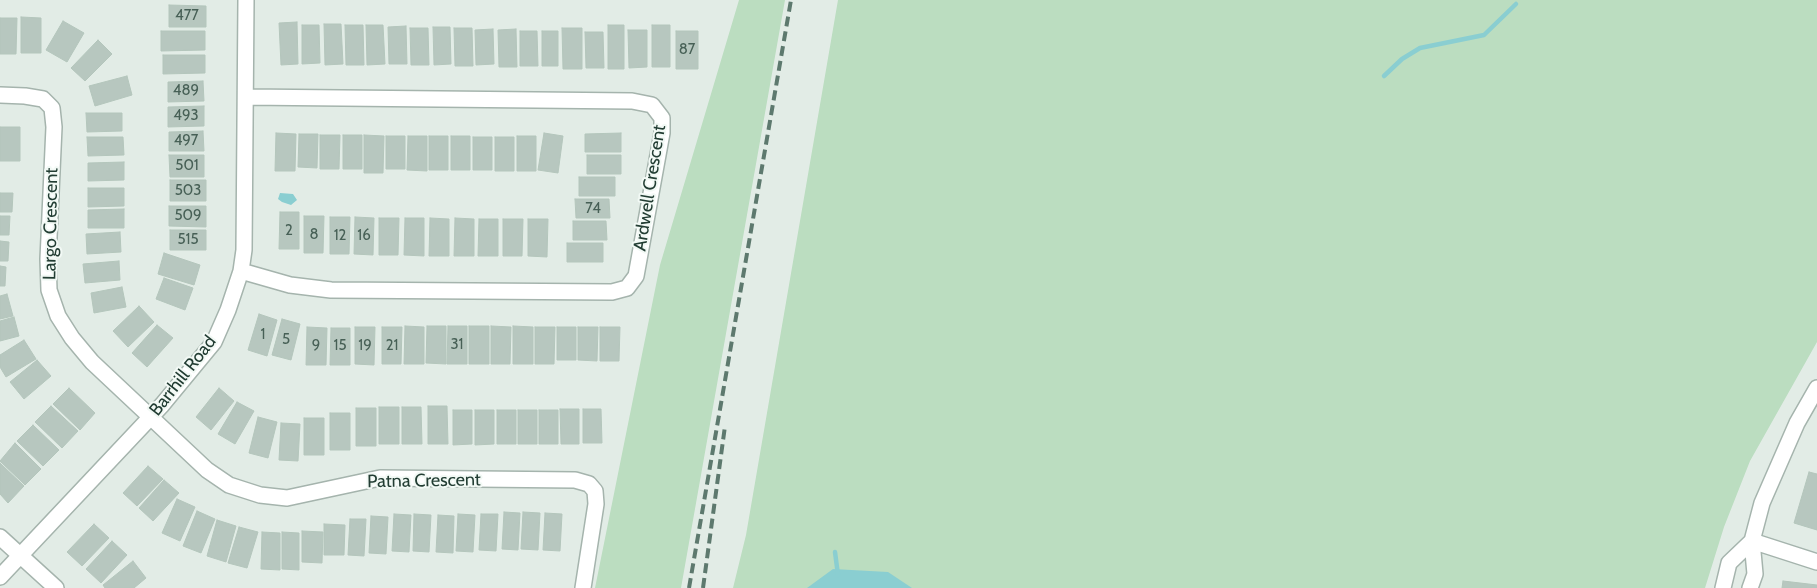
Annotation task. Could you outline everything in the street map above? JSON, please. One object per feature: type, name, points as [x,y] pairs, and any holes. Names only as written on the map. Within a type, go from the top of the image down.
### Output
[{"type":"street","name":"Barrhill Road","points":[[0,578],[150,418],[214,342],[228,310],[241,271],[244,250],[246,0]]},
{"type":"street","name":"Largo Crescent","points":[[0,95],[43,99],[52,108],[54,127],[48,259],[49,290],[58,316],[72,338],[92,362],[150,418]]},
{"type":"street","name":"Ardwell Crescent","points":[[241,271],[290,285],[331,290],[612,292],[627,288],[636,276],[662,133],[662,118],[652,105],[632,101],[246,97]]},
{"type":"street","points":[[1750,588],[1755,574],[1752,540],[1766,495],[1797,423],[1817,388]]},
{"type":"street","name":"Patna Crescent","points":[[150,418],[207,470],[229,485],[260,495],[287,498],[380,478],[575,480],[589,484],[594,491],[596,504],[583,588]]},
{"type":"street","points":[[0,537],[56,588]]},
{"type":"street","points":[[1752,540],[1771,549],[1817,562]]},
{"type":"street","points":[[1723,588],[1729,563],[1752,540]]},
{"type":"green space","points":[[739,0],[785,0],[681,588],[595,588],[660,265]]},
{"type":"green space","points":[[838,0],[1817,0],[1817,342],[1750,461],[1724,527],[1705,588],[733,588],[746,535]]},
{"type":"water","points":[[280,193],[293,194],[297,200],[291,205],[282,202],[278,199]]},
{"type":"water","points":[[833,569],[888,572],[912,588],[807,588]]},
{"type":"building","points":[[169,5],[206,6],[206,27],[169,27]]},
{"type":"building","points":[[21,17],[41,18],[41,53],[21,53]]},
{"type":"building","points":[[0,18],[17,18],[16,54],[0,54]]},
{"type":"building","points":[[63,21],[84,33],[67,62],[46,50]]},
{"type":"building","points":[[297,22],[298,64],[281,65],[279,23]]},
{"type":"building","points":[[324,24],[341,24],[343,64],[325,65]]},
{"type":"building","points":[[302,25],[319,25],[320,63],[302,64]]},
{"type":"building","points":[[345,25],[363,25],[364,65],[346,65]]},
{"type":"building","points":[[366,25],[383,25],[385,64],[367,65]]},
{"type":"building","points":[[608,25],[624,25],[624,69],[608,69]]},
{"type":"building","points":[[652,25],[670,25],[670,67],[652,67]]},
{"type":"building","points":[[406,26],[407,64],[389,64],[388,27]]},
{"type":"building","points":[[433,27],[450,27],[451,64],[434,65]]},
{"type":"building","points":[[410,28],[428,28],[429,65],[411,65]]},
{"type":"building","points":[[454,28],[472,28],[473,66],[455,66]]},
{"type":"building","points":[[562,28],[582,28],[582,69],[563,69]]},
{"type":"building","points":[[493,29],[494,64],[476,65],[475,30]]},
{"type":"building","points":[[516,29],[517,67],[499,67],[498,30]]},
{"type":"building","points":[[628,30],[647,30],[647,67],[629,68]]},
{"type":"building","points":[[161,31],[205,31],[205,50],[161,51]]},
{"type":"building","points":[[520,31],[537,31],[538,66],[520,66]]},
{"type":"building","points":[[542,31],[558,31],[558,66],[542,66]]},
{"type":"building","points":[[676,31],[698,31],[698,69],[676,69]]},
{"type":"building","points":[[585,32],[603,32],[604,68],[586,68]]},
{"type":"building","points":[[98,40],[112,54],[85,81],[71,68]]},
{"type":"building","points":[[163,55],[205,55],[205,73],[163,74]]},
{"type":"building","points":[[127,76],[132,95],[95,106],[89,86]]},
{"type":"building","points":[[203,81],[204,101],[168,102],[168,82]]},
{"type":"building","points":[[204,106],[204,126],[168,127],[168,107]]},
{"type":"building","points":[[86,113],[122,113],[122,131],[87,132]]},
{"type":"building","points":[[0,127],[20,127],[20,161],[0,161]]},
{"type":"building","points":[[203,131],[204,151],[169,151],[169,132]]},
{"type":"building","points":[[276,133],[296,134],[295,171],[275,171]]},
{"type":"building","points":[[544,133],[563,136],[558,173],[538,170]]},
{"type":"building","points":[[621,133],[621,152],[585,152],[585,134]]},
{"type":"building","points":[[299,134],[318,134],[317,168],[298,167]]},
{"type":"building","points":[[320,135],[340,135],[339,169],[320,169]]},
{"type":"building","points":[[343,135],[362,135],[362,169],[343,169]]},
{"type":"building","points":[[364,135],[384,136],[383,173],[364,173]]},
{"type":"building","points":[[386,136],[405,136],[405,169],[386,169]]},
{"type":"building","points":[[408,136],[427,136],[427,171],[407,170]]},
{"type":"building","points":[[429,136],[448,136],[448,170],[429,170]]},
{"type":"building","points":[[451,136],[470,136],[470,170],[451,170]]},
{"type":"building","points":[[517,136],[536,136],[536,171],[517,171]]},
{"type":"building","points":[[87,137],[123,137],[124,155],[88,156]]},
{"type":"building","points":[[473,137],[492,137],[492,170],[473,170]]},
{"type":"building","points":[[495,137],[514,137],[514,171],[495,171]]},
{"type":"building","points":[[169,155],[204,155],[204,177],[170,177]]},
{"type":"building","points":[[587,155],[621,155],[621,174],[587,174]]},
{"type":"building","points":[[124,162],[124,180],[88,181],[88,163]]},
{"type":"building","points":[[579,177],[615,177],[615,196],[579,196]]},
{"type":"building","points":[[170,180],[206,180],[206,201],[170,201]]},
{"type":"building","points":[[88,188],[124,188],[124,206],[88,207]]},
{"type":"building","points":[[0,193],[13,193],[12,212],[0,212]]},
{"type":"building","points":[[575,199],[609,199],[610,218],[576,218]]},
{"type":"building","points":[[169,206],[206,206],[206,227],[169,226]]},
{"type":"building","points":[[124,209],[124,228],[88,228],[88,210]]},
{"type":"building","points":[[280,212],[299,212],[299,249],[279,249]]},
{"type":"building","points":[[0,216],[10,216],[9,235],[0,235]]},
{"type":"building","points":[[304,216],[324,216],[323,253],[304,253]]},
{"type":"building","points":[[330,217],[350,217],[349,254],[330,254]]},
{"type":"building","points":[[355,217],[374,218],[373,255],[354,254]]},
{"type":"building","points":[[379,218],[399,218],[398,255],[379,255]]},
{"type":"building","points":[[405,218],[424,218],[424,256],[404,255]]},
{"type":"building","points":[[430,218],[449,219],[449,256],[429,256]]},
{"type":"building","points":[[455,218],[474,219],[474,256],[454,256]]},
{"type":"building","points":[[479,219],[498,219],[498,256],[478,256]]},
{"type":"building","points":[[503,219],[523,219],[522,256],[503,256]]},
{"type":"building","points":[[528,219],[548,219],[547,257],[528,256]]},
{"type":"building","points":[[573,221],[606,221],[607,240],[573,240]]},
{"type":"building","points":[[170,230],[206,230],[206,250],[170,250]]},
{"type":"building","points":[[120,232],[121,252],[87,254],[86,234]]},
{"type":"building","points":[[0,241],[9,242],[8,261],[0,261]]},
{"type":"building","points":[[567,243],[603,243],[603,262],[567,262]]},
{"type":"building","points":[[164,253],[200,265],[194,285],[158,274]]},
{"type":"building","points":[[119,261],[120,280],[85,283],[83,264]]},
{"type":"building","points":[[0,266],[6,267],[5,286],[0,286]]},
{"type":"building","points":[[164,278],[193,288],[185,310],[156,299]]},
{"type":"building","points":[[122,287],[126,307],[94,313],[91,293]]},
{"type":"building","points":[[7,294],[13,316],[0,319],[0,296]]},
{"type":"building","points":[[139,306],[154,322],[128,347],[113,331]]},
{"type":"building","points":[[259,314],[277,320],[267,356],[248,350]]},
{"type":"building","points":[[14,317],[19,336],[0,341],[0,321]]},
{"type":"building","points":[[282,319],[300,324],[291,360],[272,355]]},
{"type":"building","points":[[157,325],[173,338],[147,367],[132,353]]},
{"type":"building","points":[[405,326],[424,327],[424,364],[404,364]]},
{"type":"building","points":[[427,326],[446,326],[446,364],[426,363]]},
{"type":"building","points":[[448,326],[467,326],[467,364],[447,364]]},
{"type":"building","points":[[469,326],[489,326],[489,364],[469,364]]},
{"type":"building","points":[[491,326],[511,327],[510,364],[491,364]]},
{"type":"building","points":[[513,326],[533,327],[533,364],[513,364]]},
{"type":"building","points":[[307,327],[327,328],[326,365],[306,365]]},
{"type":"building","points":[[355,327],[375,327],[374,365],[355,364]]},
{"type":"building","points":[[382,327],[402,327],[401,364],[382,364]]},
{"type":"building","points":[[535,327],[555,327],[554,364],[535,364]]},
{"type":"building","points":[[557,327],[576,327],[576,360],[557,360]]},
{"type":"building","points":[[578,327],[598,327],[597,361],[578,360]]},
{"type":"building","points":[[600,327],[620,327],[619,361],[600,361]]},
{"type":"building","points":[[331,328],[350,328],[350,365],[330,365]]},
{"type":"building","points":[[24,340],[36,359],[6,377],[0,367],[0,355]]},
{"type":"building","points":[[37,360],[51,376],[24,399],[10,382]]},
{"type":"building","points":[[69,388],[95,413],[80,430],[53,404]]},
{"type":"building","points":[[219,388],[234,401],[211,430],[196,417]]},
{"type":"building","points":[[237,402],[254,411],[235,444],[218,434]]},
{"type":"building","points":[[51,406],[78,431],[62,448],[35,422]]},
{"type":"building","points":[[428,406],[447,406],[448,444],[428,444]]},
{"type":"building","points":[[379,407],[399,407],[399,444],[379,444]]},
{"type":"building","points":[[402,407],[421,407],[422,444],[402,444]]},
{"type":"building","points":[[356,408],[376,408],[376,446],[356,446]]},
{"type":"building","points":[[560,409],[579,409],[579,444],[561,444]]},
{"type":"building","points":[[583,409],[601,409],[602,443],[583,443]]},
{"type":"building","points":[[453,410],[472,410],[472,444],[453,445]]},
{"type":"building","points":[[475,410],[494,410],[494,444],[475,445]]},
{"type":"building","points":[[497,410],[516,410],[516,444],[497,444]]},
{"type":"building","points":[[518,410],[537,410],[537,444],[518,444]]},
{"type":"building","points":[[539,410],[558,410],[558,444],[539,444]]},
{"type":"building","points":[[330,413],[350,413],[350,450],[330,450]]},
{"type":"building","points":[[258,417],[277,422],[268,458],[249,453]]},
{"type":"building","points":[[304,418],[324,418],[324,455],[304,455]]},
{"type":"building","points":[[281,423],[300,424],[298,461],[279,460]]},
{"type":"building","points":[[33,425],[59,450],[43,466],[17,441]]},
{"type":"building","points":[[15,443],[41,469],[25,485],[0,461]]},
{"type":"building","points":[[0,463],[24,486],[8,503],[0,494]]},
{"type":"building","points":[[148,466],[163,479],[137,506],[123,493]]},
{"type":"building","points":[[1809,472],[1817,474],[1817,530],[1794,523]]},
{"type":"building","points":[[164,480],[179,493],[153,521],[139,508]]},
{"type":"building","points":[[177,499],[195,507],[180,541],[162,533]]},
{"type":"building","points":[[197,511],[215,519],[201,553],[183,546]]},
{"type":"building","points":[[504,512],[520,513],[518,550],[502,549]]},
{"type":"building","points":[[523,512],[540,513],[538,550],[521,549]]},
{"type":"building","points":[[545,513],[562,514],[560,551],[543,550]]},
{"type":"building","points":[[394,514],[411,515],[409,552],[392,551]]},
{"type":"building","points":[[414,514],[431,515],[429,552],[413,551]]},
{"type":"building","points":[[458,514],[475,515],[473,552],[456,551]]},
{"type":"building","points":[[481,514],[498,514],[496,551],[479,550]]},
{"type":"building","points":[[438,515],[454,516],[453,553],[436,552]]},
{"type":"building","points":[[371,516],[388,517],[386,554],[369,553]]},
{"type":"building","points":[[350,519],[366,519],[364,556],[348,555]]},
{"type":"building","points":[[217,520],[236,526],[226,562],[207,556]]},
{"type":"building","points":[[94,524],[109,538],[82,566],[67,552]]},
{"type":"building","points":[[324,524],[345,525],[344,555],[324,555]]},
{"type":"building","points":[[239,527],[258,532],[247,568],[228,563]]},
{"type":"building","points":[[302,531],[323,532],[322,563],[302,562]]},
{"type":"building","points":[[262,532],[280,533],[280,570],[261,569]]},
{"type":"building","points":[[282,532],[299,533],[299,570],[282,569]]},
{"type":"building","points":[[112,541],[127,555],[101,583],[86,569]]},
{"type":"building","points":[[133,561],[146,578],[134,588],[105,588],[103,585]]},
{"type":"building","points":[[1783,581],[1817,585],[1817,588],[1782,588]]},
{"type":"waterway","points":[[1384,76],[1402,59],[1420,48],[1484,35],[1516,4]]},
{"type":"waterway","points":[[835,552],[838,575]]},
{"type":"railway","points":[[689,588],[791,0]]},
{"type":"railway","points":[[703,588],[725,426]]}]
